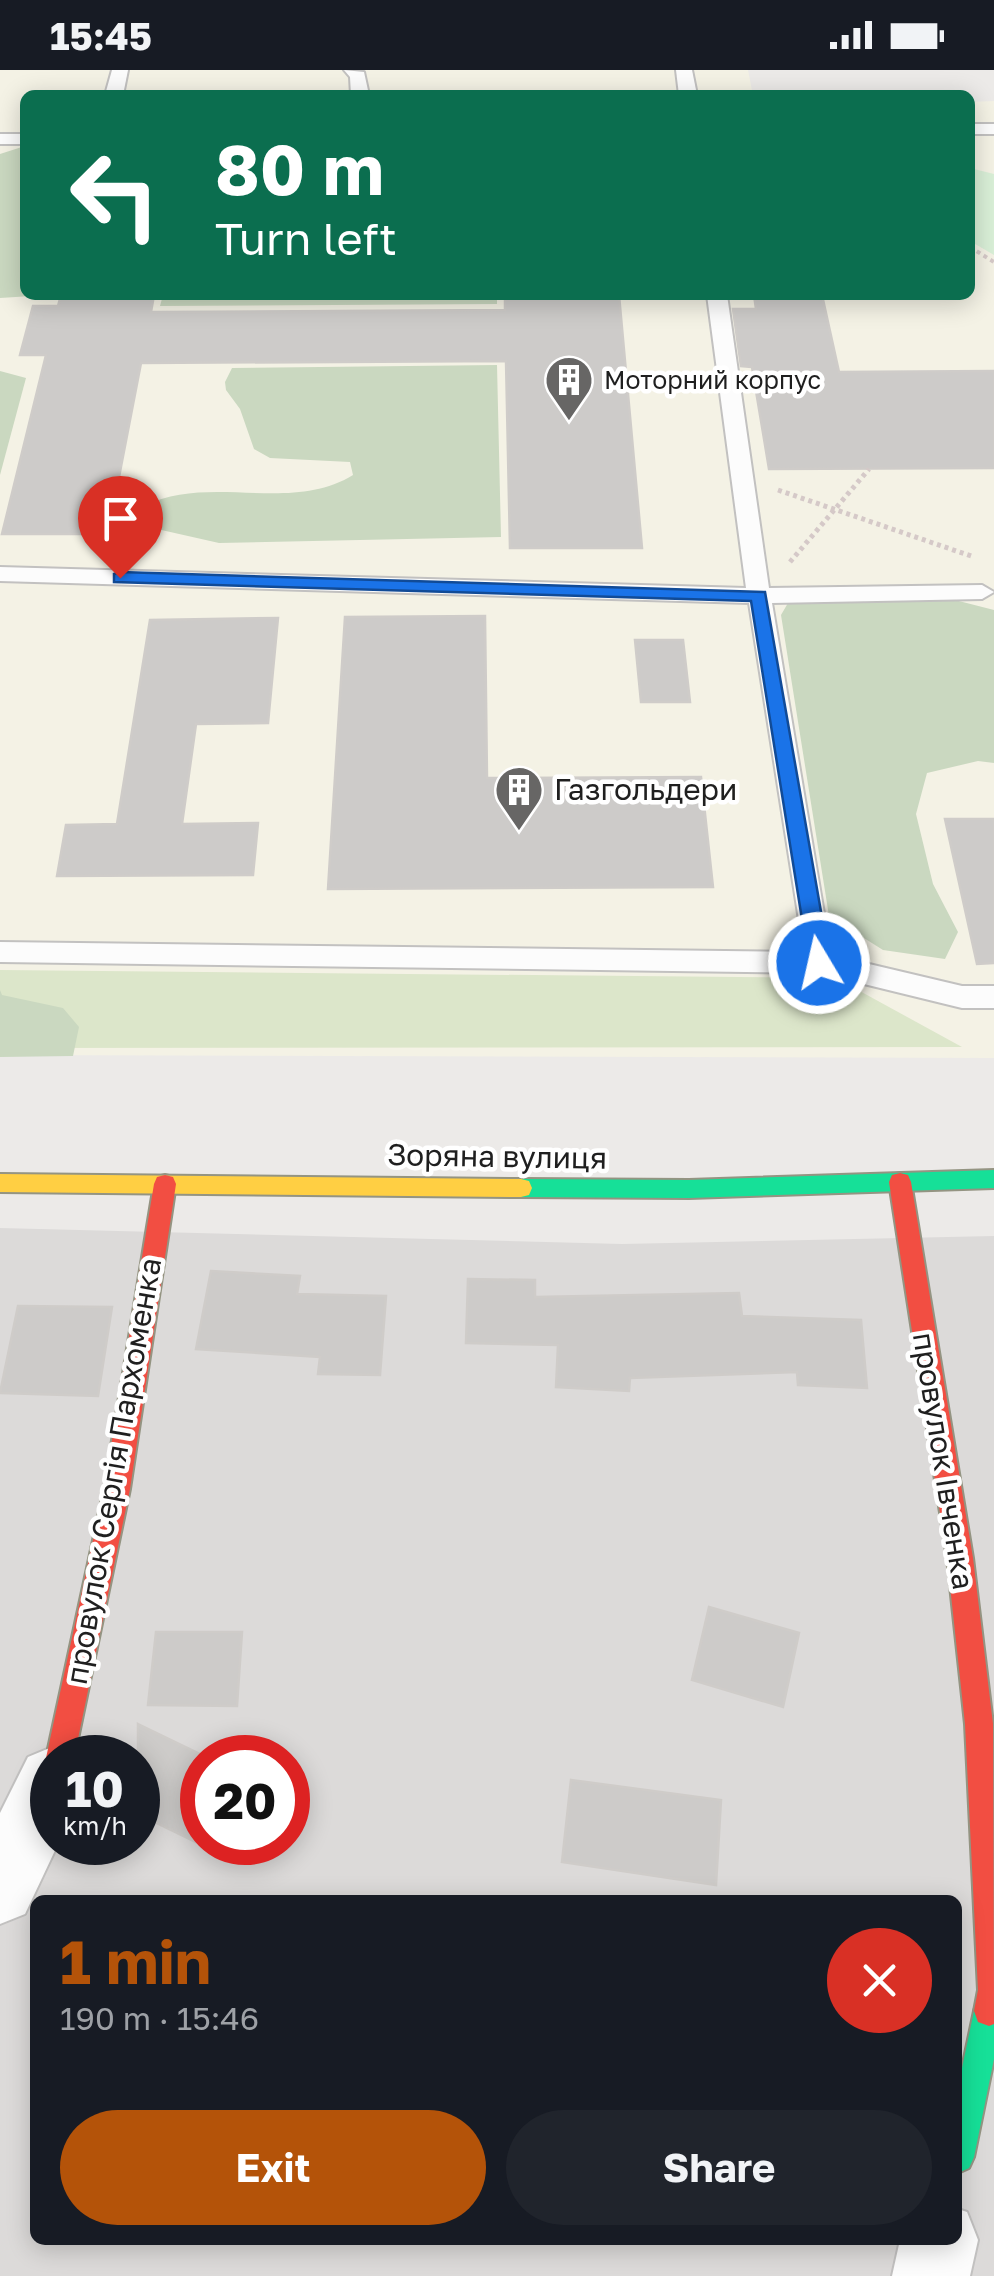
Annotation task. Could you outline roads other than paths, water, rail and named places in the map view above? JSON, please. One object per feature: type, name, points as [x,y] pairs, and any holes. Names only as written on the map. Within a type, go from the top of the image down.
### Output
[{"type":"street","name":"Зоряна вулиця","points":[[0,1184],[689,1190],[994,1179]]},
{"type":"street","name":"провулок Івченка","points":[[900,1182],[960,1558],[979,1724],[992,1990],[962,2137]]},
{"type":"street","name":"провулок Сергія Пархоменка","points":[[65,1735],[118,1489],[165,1184]]},
{"type":"street","points":[[0,1889],[30,1827]]},
{"type":"street","points":[[931,2276],[938,2245]]},
{"type":"lane","points":[[718,300],[759,596],[819,963]]},
{"type":"lane","points":[[0,574],[759,596],[982,592]]},
{"type":"lane","points":[[0,952],[819,963],[962,997],[994,997]]},
{"type":"place","name":"Моторний корпус","points":[[569,422]]},
{"type":"place","name":"Газгольдери","points":[[519,832]]}]
